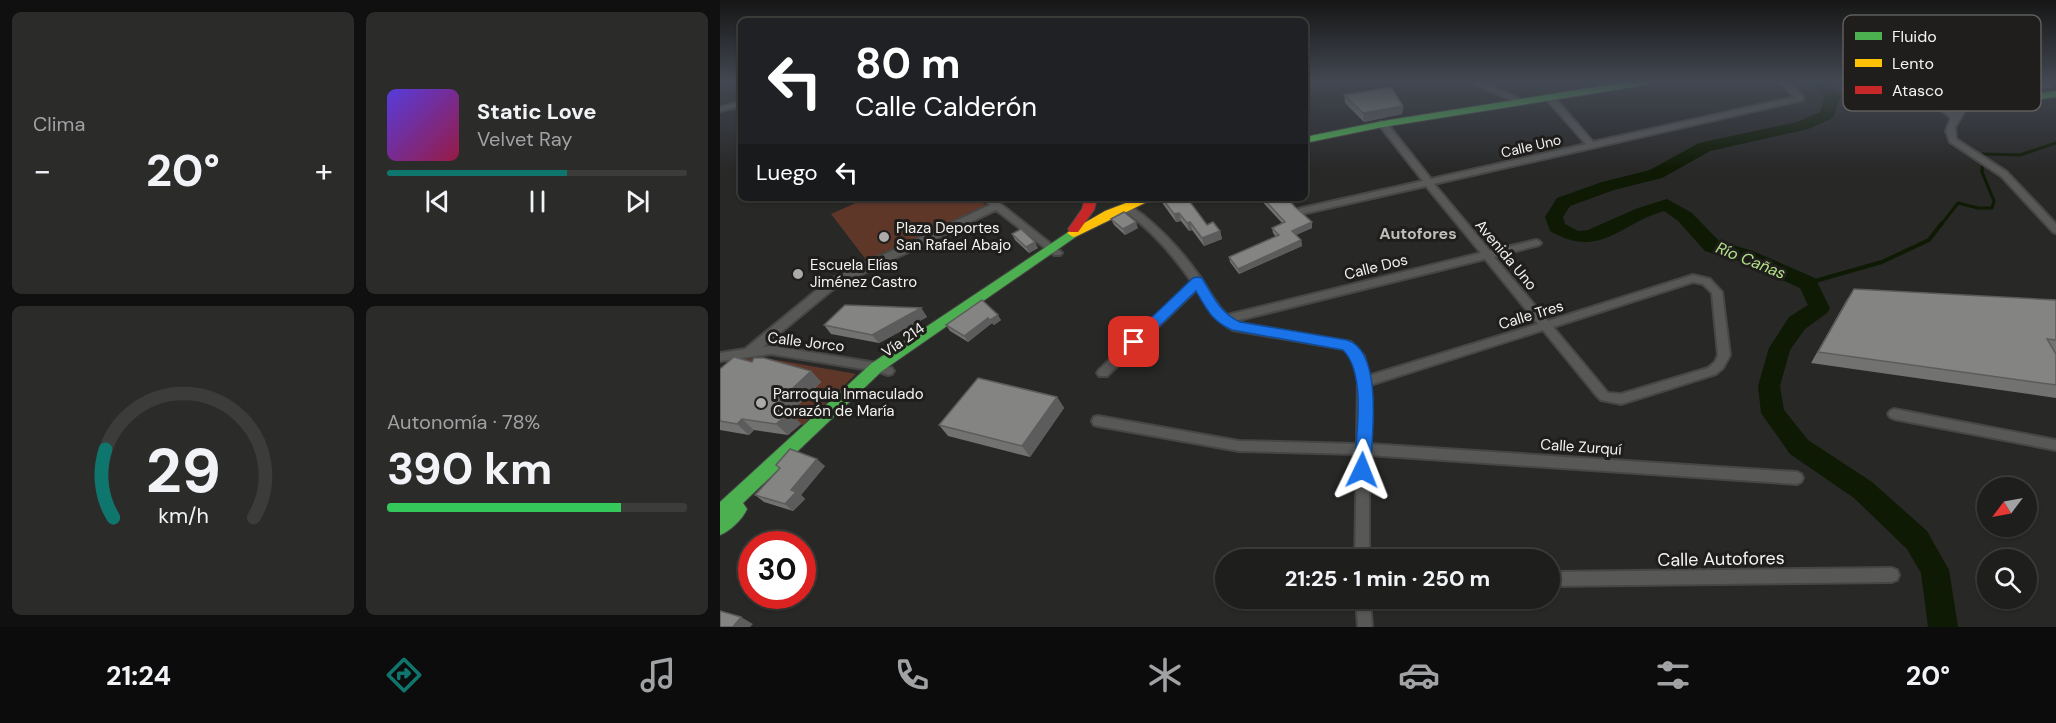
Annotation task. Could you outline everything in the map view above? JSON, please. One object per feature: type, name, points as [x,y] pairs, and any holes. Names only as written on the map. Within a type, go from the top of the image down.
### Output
[{"type":"main road","points":[[1308,139],[1383,124],[1464,111]]},
{"type":"main road","points":[[1068,236],[1088,210],[1090,201]]},
{"type":"main road","points":[[1117,201],[1126,208],[1142,201]]},
{"type":"main road","name":"Vía 214","points":[[1054,250],[1068,236],[1109,214],[1126,208]]},
{"type":"main road","name":"Vía 214","points":[[720,513],[882,369],[1054,250],[1126,208]]},
{"type":"main road","name":"Vía 214","points":[[720,527],[882,369]]},
{"type":"street","points":[[1562,111],[1592,146]]},
{"type":"street","name":"Calle Uno","points":[[1302,211],[1743,111]]},
{"type":"street","points":[[1959,112],[1950,125],[1949,133],[1959,145],[1995,166],[2056,230]]},
{"type":"street","name":"Avenida Uno","points":[[1383,124],[1485,255],[1600,392],[1612,399]]},
{"type":"street","points":[[990,201],[1054,250]]},
{"type":"street","points":[[749,352],[833,283],[996,206]]},
{"type":"street","points":[[1126,208],[1140,216],[1174,250],[1215,311],[1224,320],[1237,327],[1347,345],[1358,356],[1364,382],[1365,414],[1362,449],[1362,549]]},
{"type":"street","name":"Calle Dos","points":[[1224,320],[1536,243]]},
{"type":"street","name":"Calle Tres","points":[[1364,382],[1547,327],[1693,279],[1706,281],[1718,292],[1724,355],[1719,365],[1712,371],[1635,396],[1612,399]]},
{"type":"street","points":[[1103,373],[1197,282]]},
{"type":"street","name":"Calle Jorco","points":[[720,357],[771,350],[795,352],[882,369]]},
{"type":"street","points":[[1894,414],[2056,445]]},
{"type":"street","name":"Calle Zurquí","points":[[1098,421],[1239,446],[1362,449],[1797,478]]},
{"type":"street","name":"Calle Autofores","points":[[1560,579],[1892,575]]},
{"type":"street","points":[[1364,609],[1365,627]]},
{"type":"shaded area","name":"Plaza Deportes San Rafael Abajo","points":[[860,201],[981,201],[987,206],[867,261],[831,214]]},
{"type":"shaded area","points":[[759,357],[856,374],[803,425],[772,415],[720,383],[744,360]]},
{"type":"building","points":[[1164,201],[1189,201],[1207,225],[1213,222],[1220,231],[1202,238],[1190,222],[1187,223],[1179,213],[1174,214]]},
{"type":"building","points":[[1266,201],[1290,201],[1312,222],[1292,231],[1301,240],[1238,269],[1229,257],[1279,235],[1272,228],[1285,222]]},
{"type":"building","points":[[1124,212],[1136,222],[1123,229],[1111,219]]},
{"type":"building","points":[[1021,229],[1035,242],[1026,247],[1012,234]]},
{"type":"building","points":[[1854,289],[2056,300],[2056,340],[2047,339],[2056,354],[2056,385],[1818,352]]},
{"type":"building","points":[[982,300],[998,315],[990,320],[988,318],[964,336],[946,325]]},
{"type":"building","points":[[845,305],[921,308],[872,335],[824,325]]},
{"type":"building","name":"Parroquia Inmaculado Corazón de María","points":[[734,357],[752,362],[754,358],[764,358],[811,371],[772,408],[789,413],[776,424],[742,419],[737,424],[720,421],[720,369]]},
{"type":"building","points":[[978,378],[1057,397],[1022,446],[939,425]]},
{"type":"building","points":[[790,449],[817,459],[791,490],[796,492],[785,504],[755,495],[780,468],[776,465]]},
{"type":"building","points":[[720,611],[741,617],[733,627],[720,627]]},
{"type":"waterway","name":"Río Cañas","points":[[1828,111],[1827,115],[1802,126],[1705,147],[1656,174],[1608,186],[1563,202],[1554,217],[1557,227],[1576,237],[1588,237],[1644,212],[1667,205],[1685,217],[1712,246],[1746,256],[1808,283],[1820,308],[1797,323],[1780,348],[1769,386],[1773,413],[1799,447],[1863,490],[1917,540],[1935,570],[1943,627]]},
{"type":"waterway","points":[[1941,225],[1958,203],[1978,208],[1992,208],[1994,201],[1982,172],[1983,154],[2020,155],[2056,143]]},
{"type":"waterway","points":[[1808,283],[1882,262],[1929,240],[1942,223]]},
{"type":"traffic: fast","points":[[1308,139],[1463,111]]},
{"type":"traffic: fast","points":[[720,513],[877,367],[1073,233]]},
{"type":"traffic: fast","points":[[720,527],[739,509]]},
{"type":"traffic: slow","points":[[1073,233],[1109,214],[1142,201]]},
{"type":"traffic: jam","points":[[1074,229],[1088,210],[1090,201]]},
{"type":"place","name":"Plaza Deportes San Rafael Abajo","points":[[884,237]]},
{"type":"place","name":"Escuela Elías Jiménez Castro","points":[[798,274]]},
{"type":"place","name":"Parroquia Inmaculado Corazón de María","points":[[761,403]]},
{"type":"district","name":"Autofores","points":[[1418,233]]},
{"type":"route","points":[[1134,342],[1197,282],[1215,311],[1224,320],[1237,327],[1347,345],[1358,356],[1364,382],[1362,470]]}]
